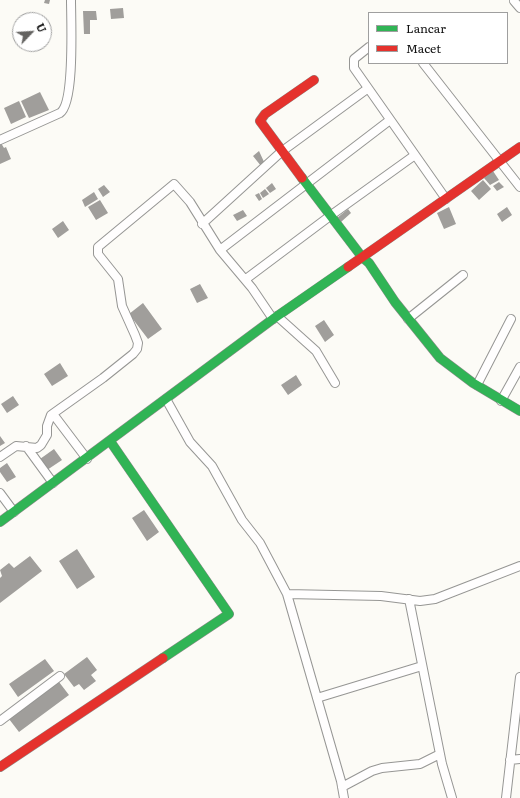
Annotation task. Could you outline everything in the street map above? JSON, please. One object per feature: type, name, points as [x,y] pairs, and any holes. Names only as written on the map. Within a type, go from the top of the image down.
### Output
[{"type":"street","points":[[0,140],[60,113],[66,107],[71,65],[71,0]]},
{"type":"street","points":[[514,1],[520,8]]},
{"type":"street","points":[[368,48],[354,59],[353,64],[356,72],[446,199]]},
{"type":"street","points":[[424,64],[520,187]]},
{"type":"street","points":[[314,80],[261,118],[262,125],[305,184],[362,257],[371,263],[382,285],[433,351],[477,385],[520,411]]},
{"type":"street","points":[[202,224],[281,152],[367,89]]},
{"type":"street","points":[[220,250],[390,120]]},
{"type":"street","points":[[0,522],[275,318],[520,147]]},
{"type":"street","points":[[246,280],[330,216],[415,155]]},
{"type":"street","points":[[0,457],[13,447],[26,446],[36,448],[45,441],[48,421],[53,414],[103,378],[133,354],[137,349],[135,335],[122,306],[118,279],[98,254],[98,247],[174,184],[190,202],[202,224],[220,250],[246,280],[275,318],[316,351],[335,383]]},
{"type":"street","points":[[408,319],[463,275]]},
{"type":"street","points":[[477,385],[511,320]]},
{"type":"street","points":[[502,400],[518,377],[520,367]]},
{"type":"street","points":[[166,399],[190,442],[212,466],[242,520],[265,551],[279,581],[287,594],[342,786],[344,798]]},
{"type":"street","points":[[53,414],[86,458]]},
{"type":"street","points":[[0,768],[229,614],[110,441]]},
{"type":"street","points":[[26,446],[53,483]]},
{"type":"street","points":[[0,493],[14,512]]},
{"type":"street","points":[[287,594],[381,596],[435,600],[520,566]]},
{"type":"street","points":[[409,599],[440,754],[452,798]]},
{"type":"street","points":[[317,698],[422,666]]},
{"type":"street","points":[[0,721],[60,676]]},
{"type":"street","points":[[506,798],[520,677]]},
{"type":"street","points":[[342,786],[372,771],[382,768],[420,764],[440,754]]},
{"type":"street","points":[[510,760],[520,758]]},
{"type":"building","points":[[45,0],[50,0],[49,4],[44,3]]},
{"type":"building","points":[[123,8],[124,18],[111,19],[110,9]]},
{"type":"building","points":[[83,11],[96,11],[97,20],[90,20],[90,34],[84,34]]},
{"type":"building","points":[[40,92],[49,110],[29,118],[21,101]]},
{"type":"building","points":[[19,101],[26,117],[11,124],[4,108]]},
{"type":"building","points":[[0,143],[4,148],[6,147],[11,159],[0,164]]},
{"type":"building","points":[[259,151],[265,164],[261,166],[253,156]]},
{"type":"building","points":[[493,171],[499,180],[490,185],[484,178]]},
{"type":"building","points":[[483,180],[491,189],[479,200],[471,191]]},
{"type":"building","points":[[499,182],[504,187],[497,191],[493,186]]},
{"type":"building","points":[[272,183],[276,189],[270,193],[266,188]]},
{"type":"building","points":[[104,185],[110,192],[103,197],[98,189]]},
{"type":"building","points":[[265,189],[269,194],[263,198],[260,193]]},
{"type":"building","points":[[94,192],[98,199],[85,207],[82,200]]},
{"type":"building","points":[[259,193],[262,199],[259,201],[255,195]]},
{"type":"building","points":[[100,200],[108,213],[96,220],[88,207]]},
{"type":"building","points":[[449,207],[456,224],[444,229],[437,213]]},
{"type":"building","points":[[507,207],[512,215],[502,222],[497,214]]},
{"type":"building","points":[[348,209],[351,213],[341,222],[337,218]]},
{"type":"building","points":[[243,210],[247,216],[237,221],[233,215]]},
{"type":"building","points":[[63,221],[69,230],[58,238],[52,229]]},
{"type":"building","points":[[200,284],[208,298],[197,303],[190,289]]},
{"type":"building","points":[[143,303],[162,329],[148,339],[129,314]]},
{"type":"building","points":[[324,320],[334,335],[325,342],[315,326]]},
{"type":"building","points":[[60,363],[68,376],[52,386],[44,374]]},
{"type":"building","points":[[296,375],[302,385],[288,395],[281,385]]},
{"type":"building","points":[[13,396],[19,405],[7,413],[1,404]]},
{"type":"building","points":[[0,436],[5,443],[0,446]]},
{"type":"building","points":[[54,449],[62,460],[47,470],[40,459]]},
{"type":"building","points":[[7,463],[16,477],[7,482],[0,472],[0,468]]},
{"type":"building","points":[[144,510],[159,532],[147,541],[132,518]]},
{"type":"building","points":[[77,549],[95,577],[77,589],[59,561]]},
{"type":"building","points":[[30,556],[42,571],[0,603],[0,578],[2,576],[0,570],[9,563],[14,568]]},
{"type":"building","points":[[87,657],[97,670],[91,675],[96,681],[84,690],[79,684],[74,687],[64,674]]},
{"type":"building","points":[[45,659],[54,671],[18,697],[9,684]]},
{"type":"building","points":[[59,682],[69,695],[19,732],[9,719]]},
{"type":"traffic: fast","points":[[302,178],[362,257],[369,263],[395,302],[440,358],[473,383],[520,411]]},
{"type":"traffic: fast","points":[[0,522],[273,319],[348,267]]},
{"type":"traffic: fast","points":[[110,441],[229,614],[163,658]]},
{"type":"traffic: jam","points":[[302,178],[260,121],[265,114],[314,80]]},
{"type":"traffic: jam","points":[[348,267],[520,147]]},
{"type":"traffic: jam","points":[[0,767],[163,658]]}]
